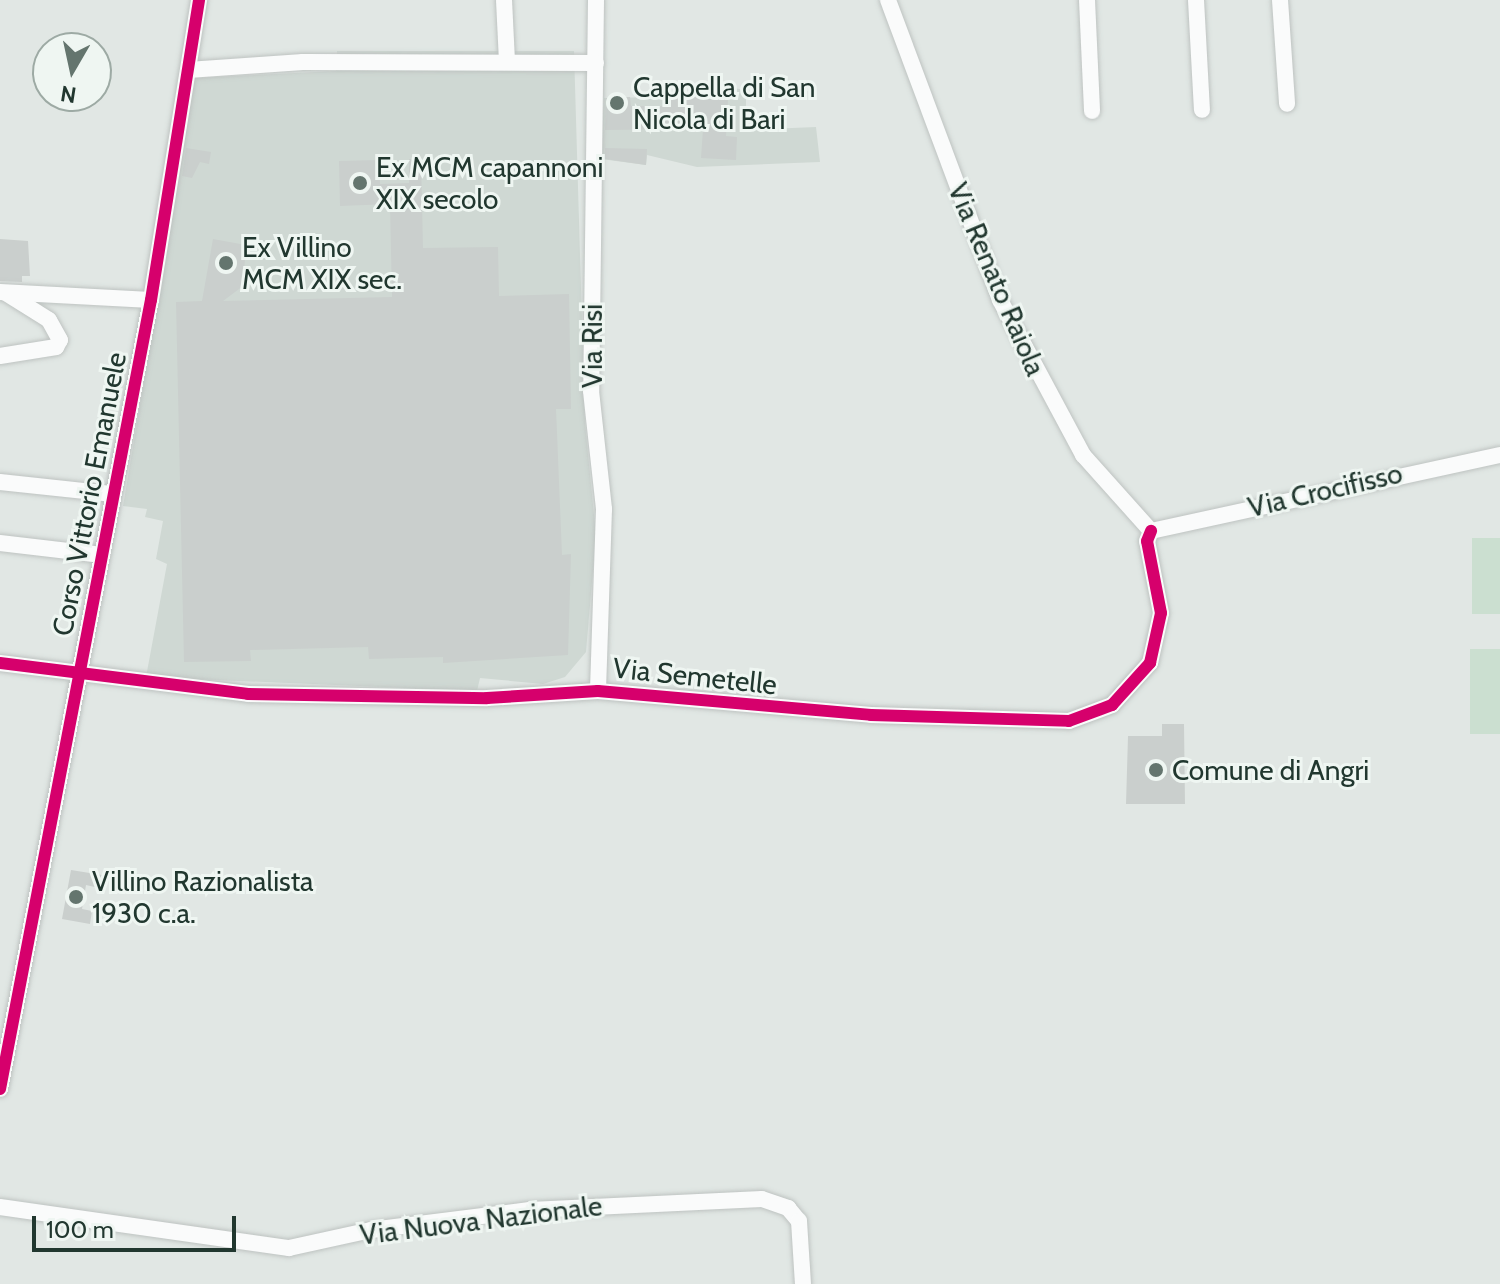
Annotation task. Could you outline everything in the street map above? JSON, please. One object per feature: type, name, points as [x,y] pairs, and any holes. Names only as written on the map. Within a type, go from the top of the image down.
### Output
[{"type":"street","name":"Corso Vittorio Emanuele","points":[[0,1089],[151,300],[199,0]]},
{"type":"street","points":[[504,0],[507,62]]},
{"type":"street","name":"Via Risi","points":[[596,0],[591,391],[604,509],[598,691]]},
{"type":"street","name":"Via Renato Raiola","points":[[888,0],[1000,300],[1083,455],[1151,531]]},
{"type":"street","points":[[1087,0],[1092,111]]},
{"type":"street","points":[[1196,0],[1202,110]]},
{"type":"street","points":[[1280,0],[1287,104]]},
{"type":"street","points":[[188,70],[303,62],[596,63]]},
{"type":"street","points":[[2,292],[151,300]]},
{"type":"street","points":[[0,356],[56,347],[60,340],[49,320],[2,292]]},
{"type":"street","name":"Via Crocifisso","points":[[1151,531],[1500,455]]},
{"type":"street","points":[[0,482],[113,494]]},
{"type":"street","name":"Via Semetelle","points":[[0,663],[78,677],[248,694],[487,698],[598,691],[871,715],[1043,721],[1089,716],[1136,686],[1158,642],[1151,531]]},
{"type":"street","points":[[0,543],[102,555]]},
{"type":"street","name":"Via Nuova Nazionale","points":[[0,1207],[289,1248],[371,1230],[530,1210],[762,1199],[788,1208],[799,1221],[803,1284]]},
{"type":"shaded area","points":[[337,51],[574,51],[585,424],[596,535],[586,652],[565,677],[543,684],[480,678],[477,691],[146,677],[167,564],[156,559],[163,521],[145,517],[147,509],[123,506],[195,78],[336,71]]},
{"type":"shaded area","points":[[720,86],[746,90],[746,130],[816,127],[820,162],[697,167],[647,155],[646,165],[601,159],[604,98],[663,97],[664,91],[701,94]]},
{"type":"green space","points":[[1472,538],[1500,538],[1500,614],[1472,614]]},
{"type":"green space","points":[[1470,649],[1500,649],[1500,734],[1470,734]]},
{"type":"building","points":[[664,91],[728,100],[726,136],[737,137],[736,160],[701,158],[703,129],[605,130],[606,98],[630,97],[631,106],[663,106]]},
{"type":"building","points":[[186,148],[211,152],[209,164],[200,162],[192,178],[182,176]]},
{"type":"building","points":[[605,148],[647,149],[646,165],[605,159]]},
{"type":"building","points":[[409,159],[421,159],[423,248],[498,247],[499,296],[569,294],[571,409],[556,409],[562,555],[571,554],[568,655],[443,663],[443,657],[369,659],[368,647],[250,650],[251,661],[184,662],[176,302],[202,301],[213,239],[246,245],[243,286],[223,301],[392,297],[390,204],[340,206],[339,161],[380,160],[380,184],[409,183]]},
{"type":"building","points":[[0,239],[28,241],[30,276],[22,276],[22,282],[0,281]]},
{"type":"building","name":"Comune di Angri","points":[[1162,724],[1184,724],[1185,804],[1126,804],[1128,736],[1162,736]]},
{"type":"building","name":"Villino Razionalista 1930 c.a.","points":[[71,870],[102,875],[99,888],[86,885],[82,909],[92,911],[90,924],[62,919]]},
{"type":"cycle path","points":[[0,1089],[151,300],[199,0]]},
{"type":"cycle path","points":[[0,663],[248,694],[487,698],[598,691],[871,715],[1069,721],[1112,705],[1150,663],[1161,613],[1147,541],[1151,531]]},
{"type":"place","name":"Cappella di San Nicola di Bari","points":[[617,103]]},
{"type":"place","name":"Ex MCM capannoni XIX secolo","points":[[360,183]]},
{"type":"place","name":"Ex Villino MCM XIX sec.","points":[[226,263]]},
{"type":"place","name":"Comune di Angri","points":[[1156,770]]},
{"type":"place","name":"Villino Razionalista 1930 c.a.","points":[[76,897]]}]
